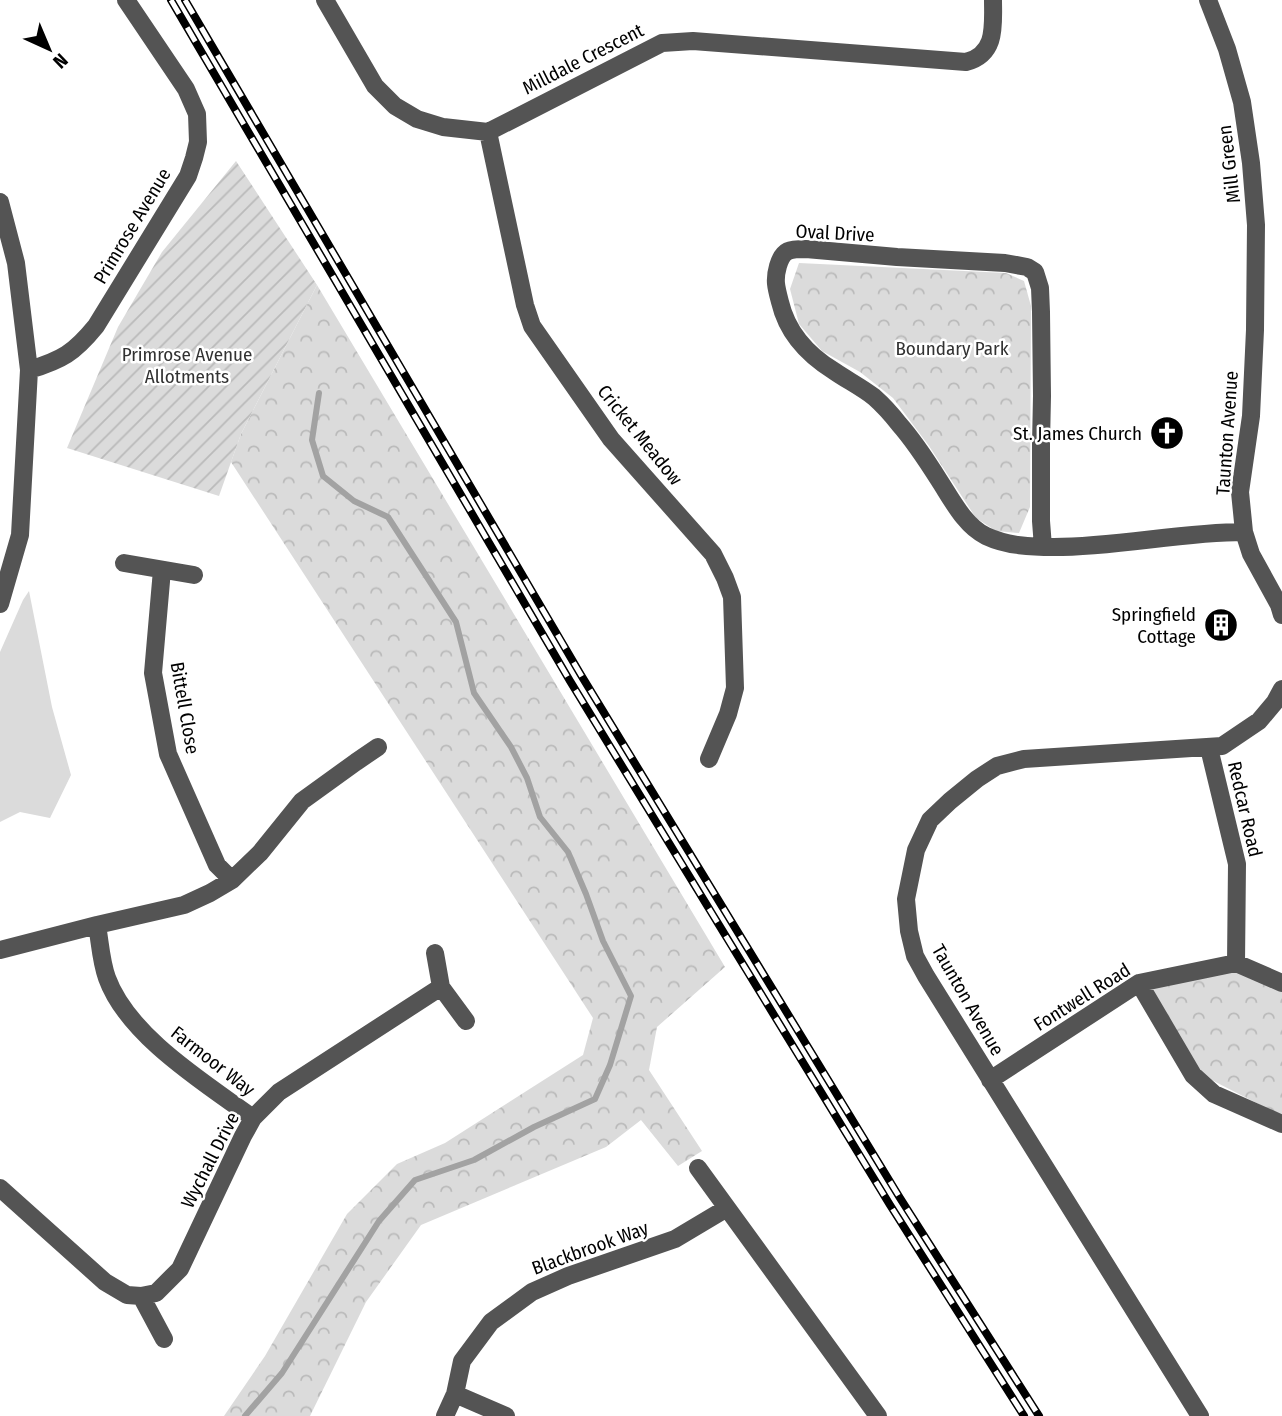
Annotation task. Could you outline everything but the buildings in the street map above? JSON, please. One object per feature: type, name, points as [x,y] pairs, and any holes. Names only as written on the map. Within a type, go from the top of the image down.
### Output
[{"type":"street","name":"Primrose Avenue","points":[[29,370],[68,355],[96,326],[188,176],[194,158],[198,142],[197,114],[186,89],[126,0]]},
{"type":"street","points":[[325,0],[375,86],[395,106],[417,119],[443,127],[488,132]]},
{"type":"street","name":"Milldale Crescent","points":[[488,132],[662,43],[693,41],[966,62],[974,60],[990,42],[993,31],[993,0]]},
{"type":"street","name":"Mill Green","points":[[1208,0],[1227,49],[1242,102],[1251,163],[1256,225],[1255,330]]},
{"type":"street","name":"Cricket Meadow","points":[[488,132],[525,305],[532,326],[611,439],[713,554],[726,578],[732,597],[735,688],[728,714],[709,759]]},
{"type":"street","points":[[0,202],[16,264],[29,370],[20,535],[0,604]]},
{"type":"street","name":"Oval Drive","points":[[1043,547],[1041,312],[1040,288],[1035,272],[1027,267],[1005,263],[806,249],[785,252],[780,259],[775,281],[781,307],[794,335],[811,355],[875,398],[901,425],[952,501],[972,526],[985,536],[1019,545],[1043,547],[1073,547],[1214,532],[1244,532]]},
{"type":"street","name":"Taunton Avenue","points":[[1255,330],[1251,416],[1240,492],[1244,532],[1251,554],[1282,614]]},
{"type":"street","points":[[124,563],[194,575]]},
{"type":"street","name":"Bittell Close","points":[[162,570],[153,673],[168,754],[218,865],[232,880]]},
{"type":"street","name":"Taunton Avenue","points":[[1200,1416],[926,976],[915,956],[906,899],[916,850],[930,820],[976,779],[997,766],[1024,759],[1222,746],[1259,721],[1282,689]]},
{"type":"street","points":[[0,950],[184,905],[232,880],[260,853],[302,801],[378,747]]},
{"type":"street","name":"Redcar Road","points":[[1209,748],[1237,864],[1236,963]]},
{"type":"street","name":"Farmoor Way","points":[[97,925],[106,978],[124,1010],[168,1056],[253,1118]]},
{"type":"street","points":[[435,953],[441,987],[466,1021]]},
{"type":"street","points":[[1236,963],[1282,983]]},
{"type":"street","name":"Fontwell Road","points":[[990,1080],[1139,983],[1236,963]]},
{"type":"street","points":[[1139,983],[1193,1075],[1214,1094],[1282,1124]]},
{"type":"street","name":"Wychall Drive","points":[[141,1296],[156,1293],[180,1269],[253,1118],[279,1092],[441,987]]},
{"type":"street","points":[[698,1168],[878,1416]]},
{"type":"street","points":[[0,1188],[105,1282],[127,1295],[141,1296],[163,1339]]},
{"type":"street","name":"Blackbrook Way","points":[[444,1416],[455,1394],[462,1361],[491,1322],[532,1292],[568,1276],[675,1239],[727,1208]]},
{"type":"street","points":[[455,1394],[506,1416]]},
{"type":"green space","name":"Primrose Avenue Allotments","points":[[236,161],[317,285],[241,434],[219,496],[67,448],[118,327],[162,252]]},
{"type":"green space","name":"Boundary Park","points":[[799,263],[1006,273],[1024,281],[1031,306],[1030,507],[1019,533],[996,531],[976,518],[929,446],[893,398],[860,372],[822,351],[799,324],[790,289]]},
{"type":"green space","points":[[317,285],[725,967],[657,1027],[649,1070],[702,1151],[678,1166],[641,1120],[606,1147],[421,1225],[366,1302],[310,1416],[224,1416],[265,1356],[347,1214],[397,1164],[445,1143],[583,1055],[593,1018],[231,462],[241,434]]},
{"type":"green space","points":[[29,591],[52,707],[71,775],[50,818],[20,812],[0,822],[0,652]]},
{"type":"green space","points":[[1238,970],[1282,990],[1282,1116],[1198,1073],[1149,989]]},
{"type":"waterway","points":[[245,1416],[282,1373],[379,1221],[415,1180],[474,1160],[534,1127],[595,1099],[610,1065],[631,996],[603,941],[568,852],[540,817],[527,778],[511,747],[474,693],[456,622],[388,517],[354,501],[323,476],[312,440],[319,393]]},
{"type":"railway","points":[[171,0],[570,681],[890,1205],[1024,1416]]},
{"type":"railway","points":[[185,0],[581,675],[900,1198],[1039,1416]]},
{"type":"place","name":"St. James Church","points":[[1167,433]]},
{"type":"place","name":"Springfield Cottage","points":[[1221,625]]}]
